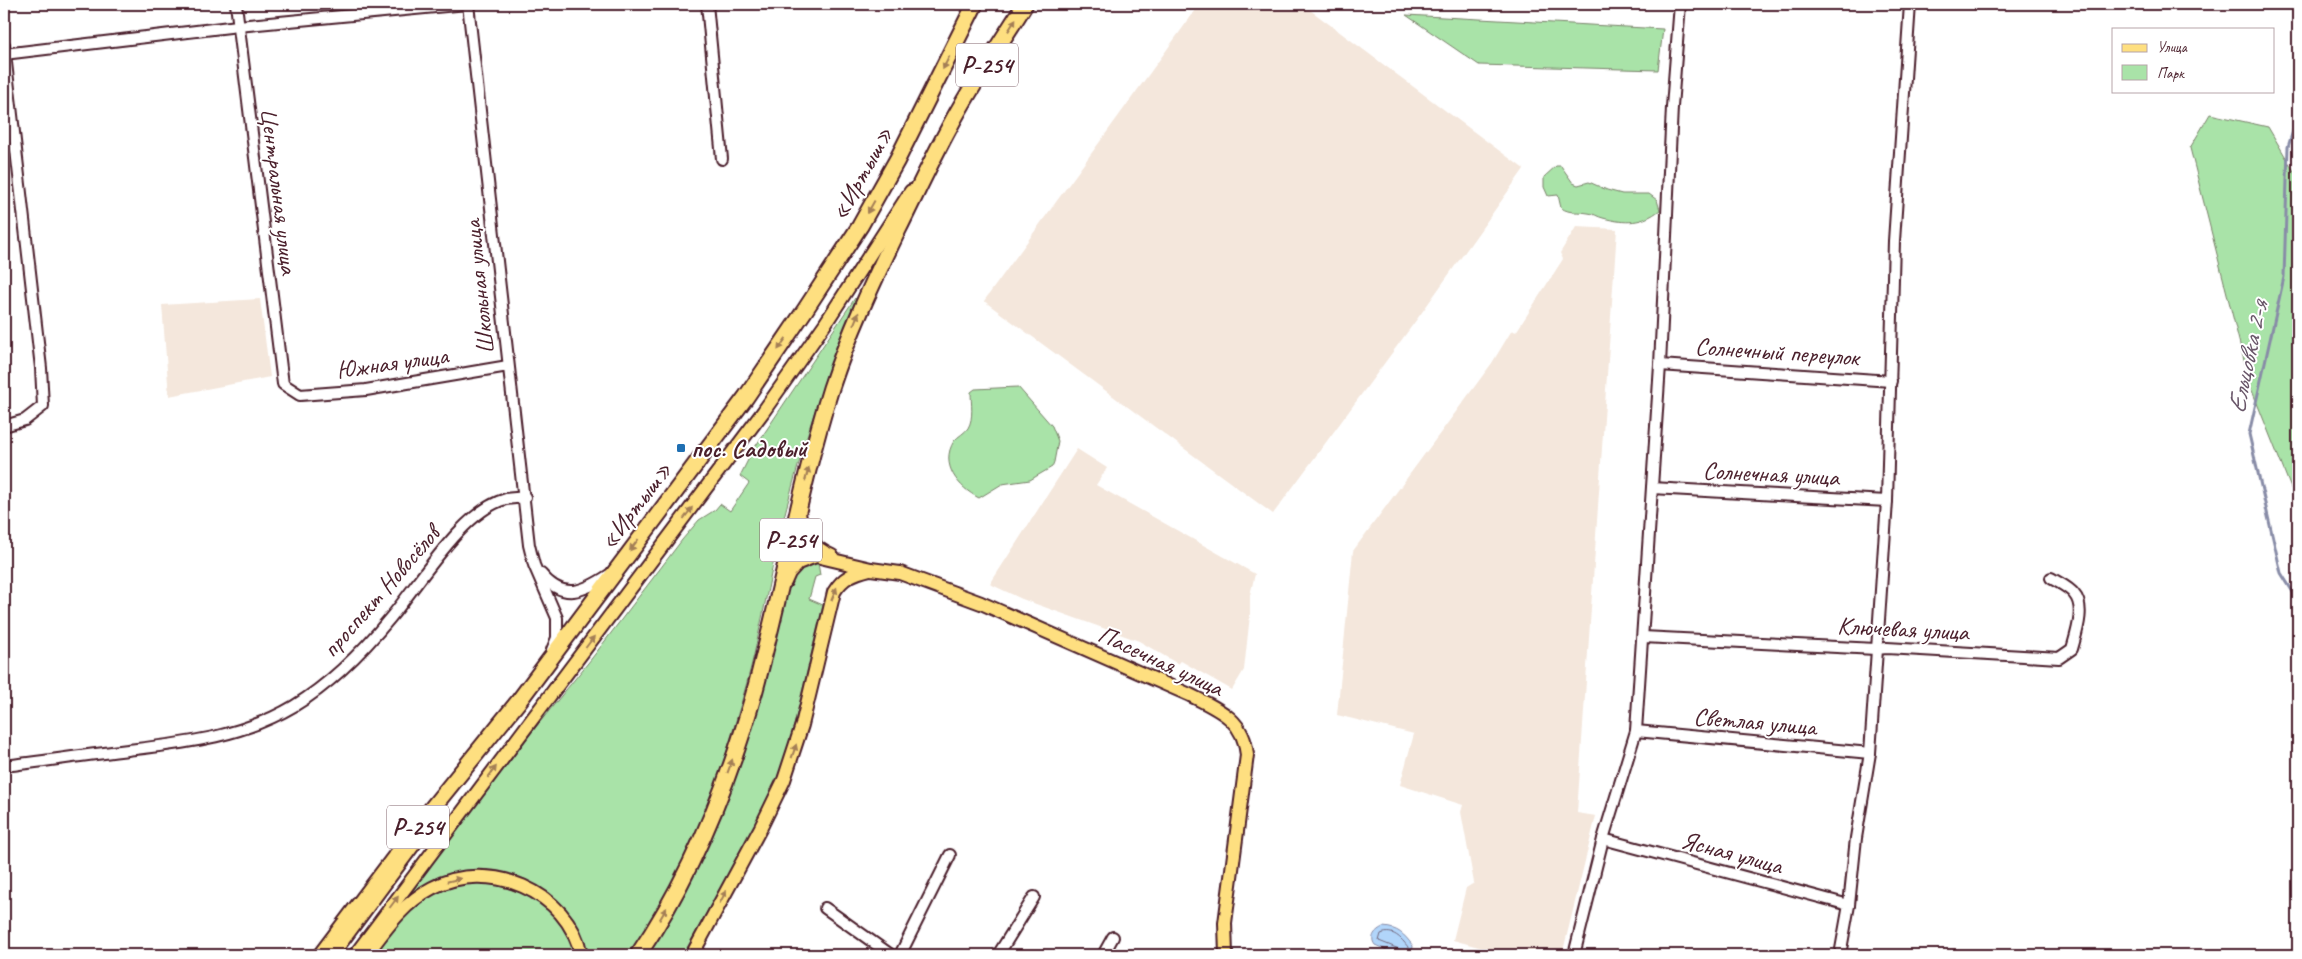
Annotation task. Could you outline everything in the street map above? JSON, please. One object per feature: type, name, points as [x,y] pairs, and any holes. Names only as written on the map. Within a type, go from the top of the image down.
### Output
[{"type":"highway","name":"«Иртыш»","points":[[321,955],[432,807],[518,702],[746,397],[860,226],[897,160],[975,4]]},
{"type":"highway","name":"Р-254","points":[[638,955],[674,896],[708,825],[734,756],[754,693],[800,502],[830,390],[866,293],[950,126],[1025,4]]},
{"type":"main road","points":[[355,955],[763,412],[825,324],[880,240],[950,126]]},
{"type":"main road","points":[[800,502],[801,526],[807,538],[818,549],[843,561]]},
{"type":"main road","points":[[754,693],[766,661],[789,573],[798,563],[811,557],[825,557],[843,561]]},
{"type":"main road","name":"Пасечная улица","points":[[843,561],[871,569],[900,573],[981,603],[1190,695],[1218,709],[1236,724],[1242,732],[1247,755],[1225,922],[1224,939],[1226,955]]},
{"type":"main road","points":[[692,955],[761,828],[784,780],[802,725],[834,592],[846,578],[855,572],[871,569]]},
{"type":"main road","points":[[332,955],[518,702]]},
{"type":"main road","points":[[366,955],[396,916],[420,895],[452,880],[479,877],[492,877],[520,884],[548,902],[569,925],[576,938],[581,955]]},
{"type":"street","name":"Центральная улица","points":[[236,4],[283,384]]},
{"type":"street","points":[[4,426],[25,420],[43,406],[41,368],[4,51],[468,4]]},
{"type":"street","name":"Школьная улица","points":[[468,4],[508,366],[534,565],[555,612],[558,628],[557,638],[544,667]]},
{"type":"street","points":[[707,4],[722,160]]},
{"type":"street","points":[[1574,955],[1603,839],[1636,731],[1660,364],[1672,107],[1680,4]]},
{"type":"street","points":[[1840,955],[1849,905],[1856,838],[1870,753],[1887,501],[1894,241],[1910,4]]},
{"type":"street","name":"Солнечный переулок","points":[[1660,364],[1891,381]]},
{"type":"street","name":"Южная улица","points":[[283,384],[300,395],[366,390],[508,366]]},
{"type":"street","name":"Солнечная улица","points":[[1652,488],[1887,501]]},
{"type":"street","name":"проспект Новосёлов","points":[[4,766],[195,742],[249,728],[272,718],[319,689],[367,645],[450,542],[470,521],[505,499],[525,497]]},
{"type":"street","points":[[534,565],[549,583],[556,588],[568,591],[591,587],[615,571]]},
{"type":"street","name":"Ключевая улица","points":[[1643,637],[2059,658],[2072,649],[2080,620],[2078,599],[2073,592],[2051,578]]},
{"type":"street","name":"Светлая улица","points":[[1636,731],[1870,753]]},
{"type":"street","name":"Ясная улица","points":[[1603,839],[1849,905]]},
{"type":"street","points":[[900,955],[950,855]]},
{"type":"street","points":[[998,955],[1034,897]]},
{"type":"street","points":[[824,908],[891,955]]},
{"type":"street","points":[[1104,955],[1113,937]]},
{"type":"shaded area","points":[[1200,4],[1302,4],[1524,169],[1420,315],[1273,514],[984,301]]},
{"type":"shaded area","points":[[1576,227],[1617,229],[1577,813],[1596,816],[1562,955],[1499,955],[1497,952],[1453,940],[1466,888],[1474,883],[1461,812],[1463,805],[1400,785],[1414,734],[1337,715],[1353,551],[1492,363],[1512,330],[1516,332],[1563,259],[1560,253]]},
{"type":"shaded area","points":[[260,299],[270,377],[169,396],[162,305]]},
{"type":"shaded area","points":[[1077,449],[1107,468],[1096,485],[1255,574],[1250,595],[1250,615],[1244,670],[1232,690],[1181,661],[1178,664],[1139,641],[1022,599],[990,584]]},
{"type":"green space","points":[[1406,15],[1663,29],[1658,70],[1479,65]]},
{"type":"green space","points":[[2210,114],[2268,127],[2298,178],[2298,506],[2251,388],[2190,148]]},
{"type":"green space","points":[[1556,166],[1561,166],[1573,183],[1578,185],[1589,182],[1622,194],[1649,194],[1657,200],[1660,210],[1647,218],[1626,222],[1603,218],[1590,213],[1565,210],[1561,208],[1558,195],[1548,196],[1544,187],[1544,177]]},
{"type":"green space","points":[[855,298],[823,387],[795,477],[779,537],[760,628],[739,712],[717,781],[684,858],[630,955],[587,955],[578,932],[564,911],[549,895],[531,882],[513,874],[493,870],[453,873],[433,881],[414,892],[412,890],[531,733],[592,658],[682,540],[699,520],[715,510],[720,504],[730,511],[749,483],[740,476],[753,450]]},
{"type":"green space","points":[[1018,387],[1052,426],[1058,441],[1054,462],[1052,467],[1030,480],[1002,484],[979,498],[958,482],[953,475],[949,459],[950,450],[954,441],[967,430],[970,424],[972,415],[971,392],[975,389]]},
{"type":"green space","points":[[818,563],[820,575],[815,577],[809,599],[823,605],[788,750],[775,783],[749,836],[683,955],[647,955],[660,934],[741,758],[756,715],[790,582],[801,569]]},
{"type":"green space","points":[[479,883],[511,889],[540,903],[562,924],[570,939],[575,955],[372,955],[395,927],[417,905],[443,890]]},
{"type":"water","points":[[1383,927],[1397,930],[1404,935],[1413,946],[1412,955],[1398,955],[1375,945],[1373,942],[1374,934]]},
{"type":"waterway","name":"Ельцовка 2-я","points":[[2298,115],[2288,147],[2284,277],[2249,434],[2281,573],[2298,600]]},
{"type":"place","name":"пос. Садовый","points":[[681,448]]}]
